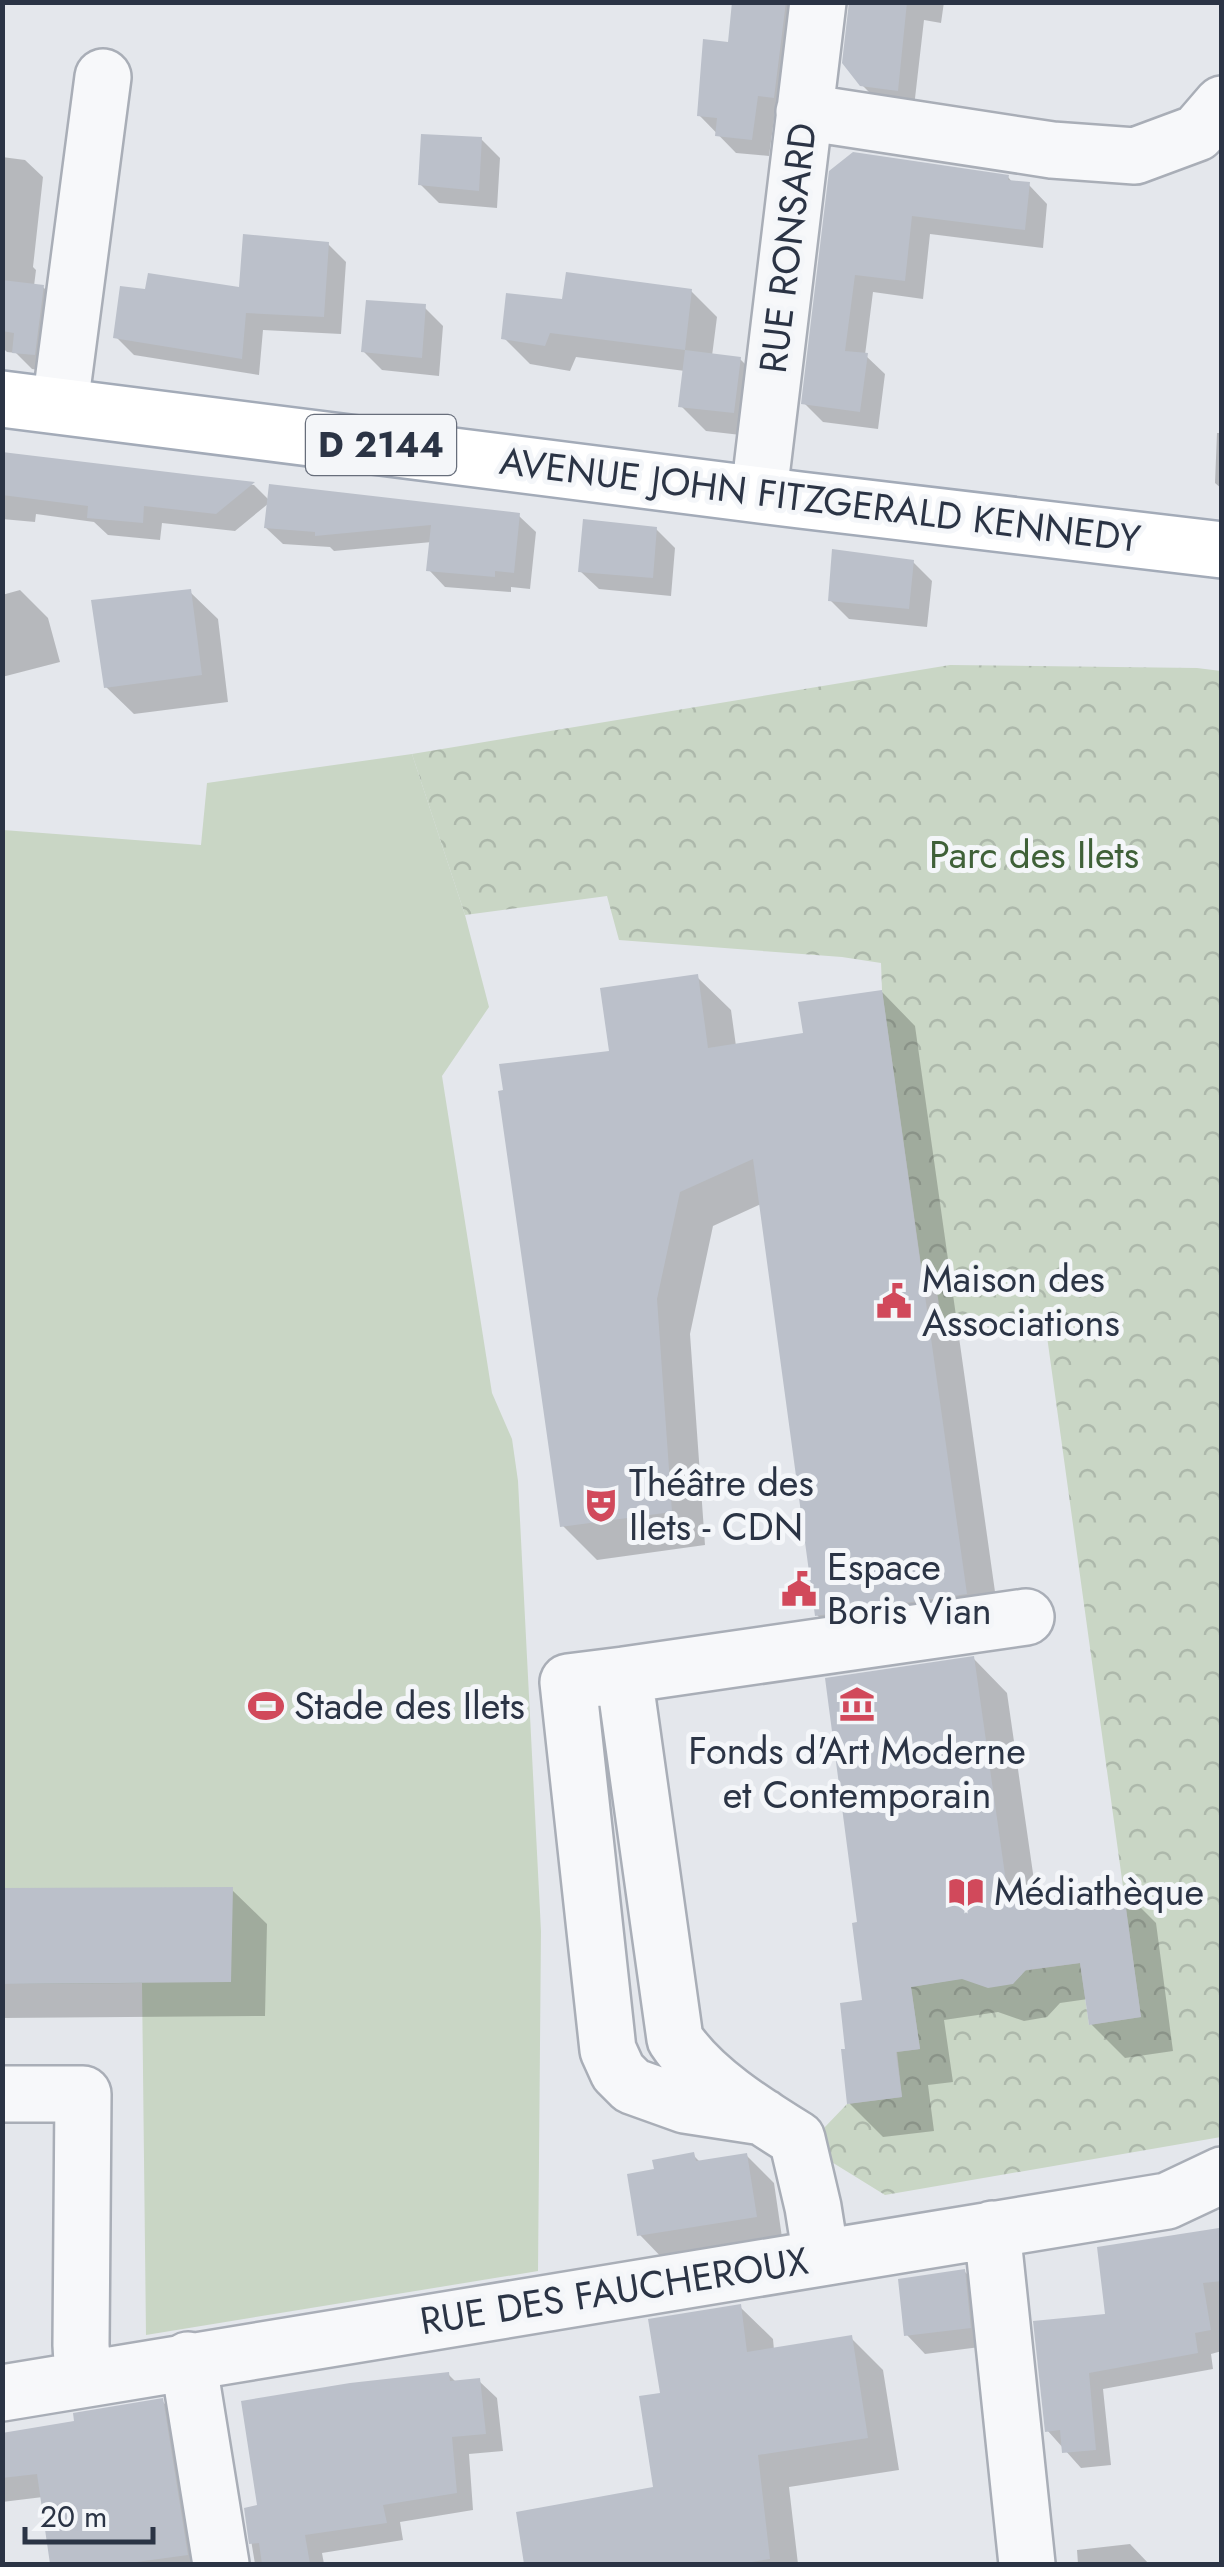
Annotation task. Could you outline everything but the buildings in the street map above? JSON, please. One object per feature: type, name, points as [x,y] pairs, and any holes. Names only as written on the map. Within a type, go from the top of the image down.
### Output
[{"type":"main road","name":"AVENUE JOHN FITZGERALD KENNEDY","points":[[2,398],[1222,550]]},
{"type":"street","name":"RUE RONSARD","points":[[760,493],[818,2]]},
{"type":"street","points":[[60,405],[103,77]]},
{"type":"street","points":[[804,112],[1052,150],[1135,156],[1197,134],[1222,104]]},
{"type":"street","points":[[821,2258],[797,2138],[762,2118],[689,2059],[675,2039],[624,1674],[1026,1618]]},
{"type":"street","points":[[2,2094],[83,2094],[82,2379]]},
{"type":"street","name":"RUE DES FAUCHEROUX","points":[[2,2392],[1167,2201],[1222,2176]]},
{"type":"street","points":[[992,2230],[1027,2564]]},
{"type":"street","points":[[188,2360],[221,2564]]},
{"type":"green space","name":"Parc des Ilets","points":[[950,665],[1221,671],[1221,2137],[885,2195],[830,2161],[824,2128],[847,2104],[902,2097],[897,2052],[920,2049],[911,1987],[970,1977],[1012,1984],[1022,1971],[1080,1963],[1089,2025],[1141,2017],[1045,1322],[943,1334],[936,1284],[924,1286],[881,963],[619,940],[607,896],[465,915],[412,754]]},
{"type":"green space","name":"Stade des Ilets","points":[[412,754],[465,915],[489,1007],[442,1076],[492,1393],[512,1439],[518,1481],[541,1931],[538,2271],[146,2335],[142,1983],[3,1984],[3,830],[201,845],[207,783]]},
{"type":"place","name":"Maison des Associations","points":[[894,1301]]},
{"type":"place","name":"Théâtre des Ilets - CDN","points":[[601,1505]]},
{"type":"place","name":"Espace Boris Vian","points":[[799,1589]]},
{"type":"place","name":"Fonds d'Art Moderne et Contemporain","points":[[857,1704]]},
{"type":"place","name":"Stade des Ilets","points":[[266,1706]]},
{"type":"place","name":"Médiathèque","points":[[966,1892]]}]
